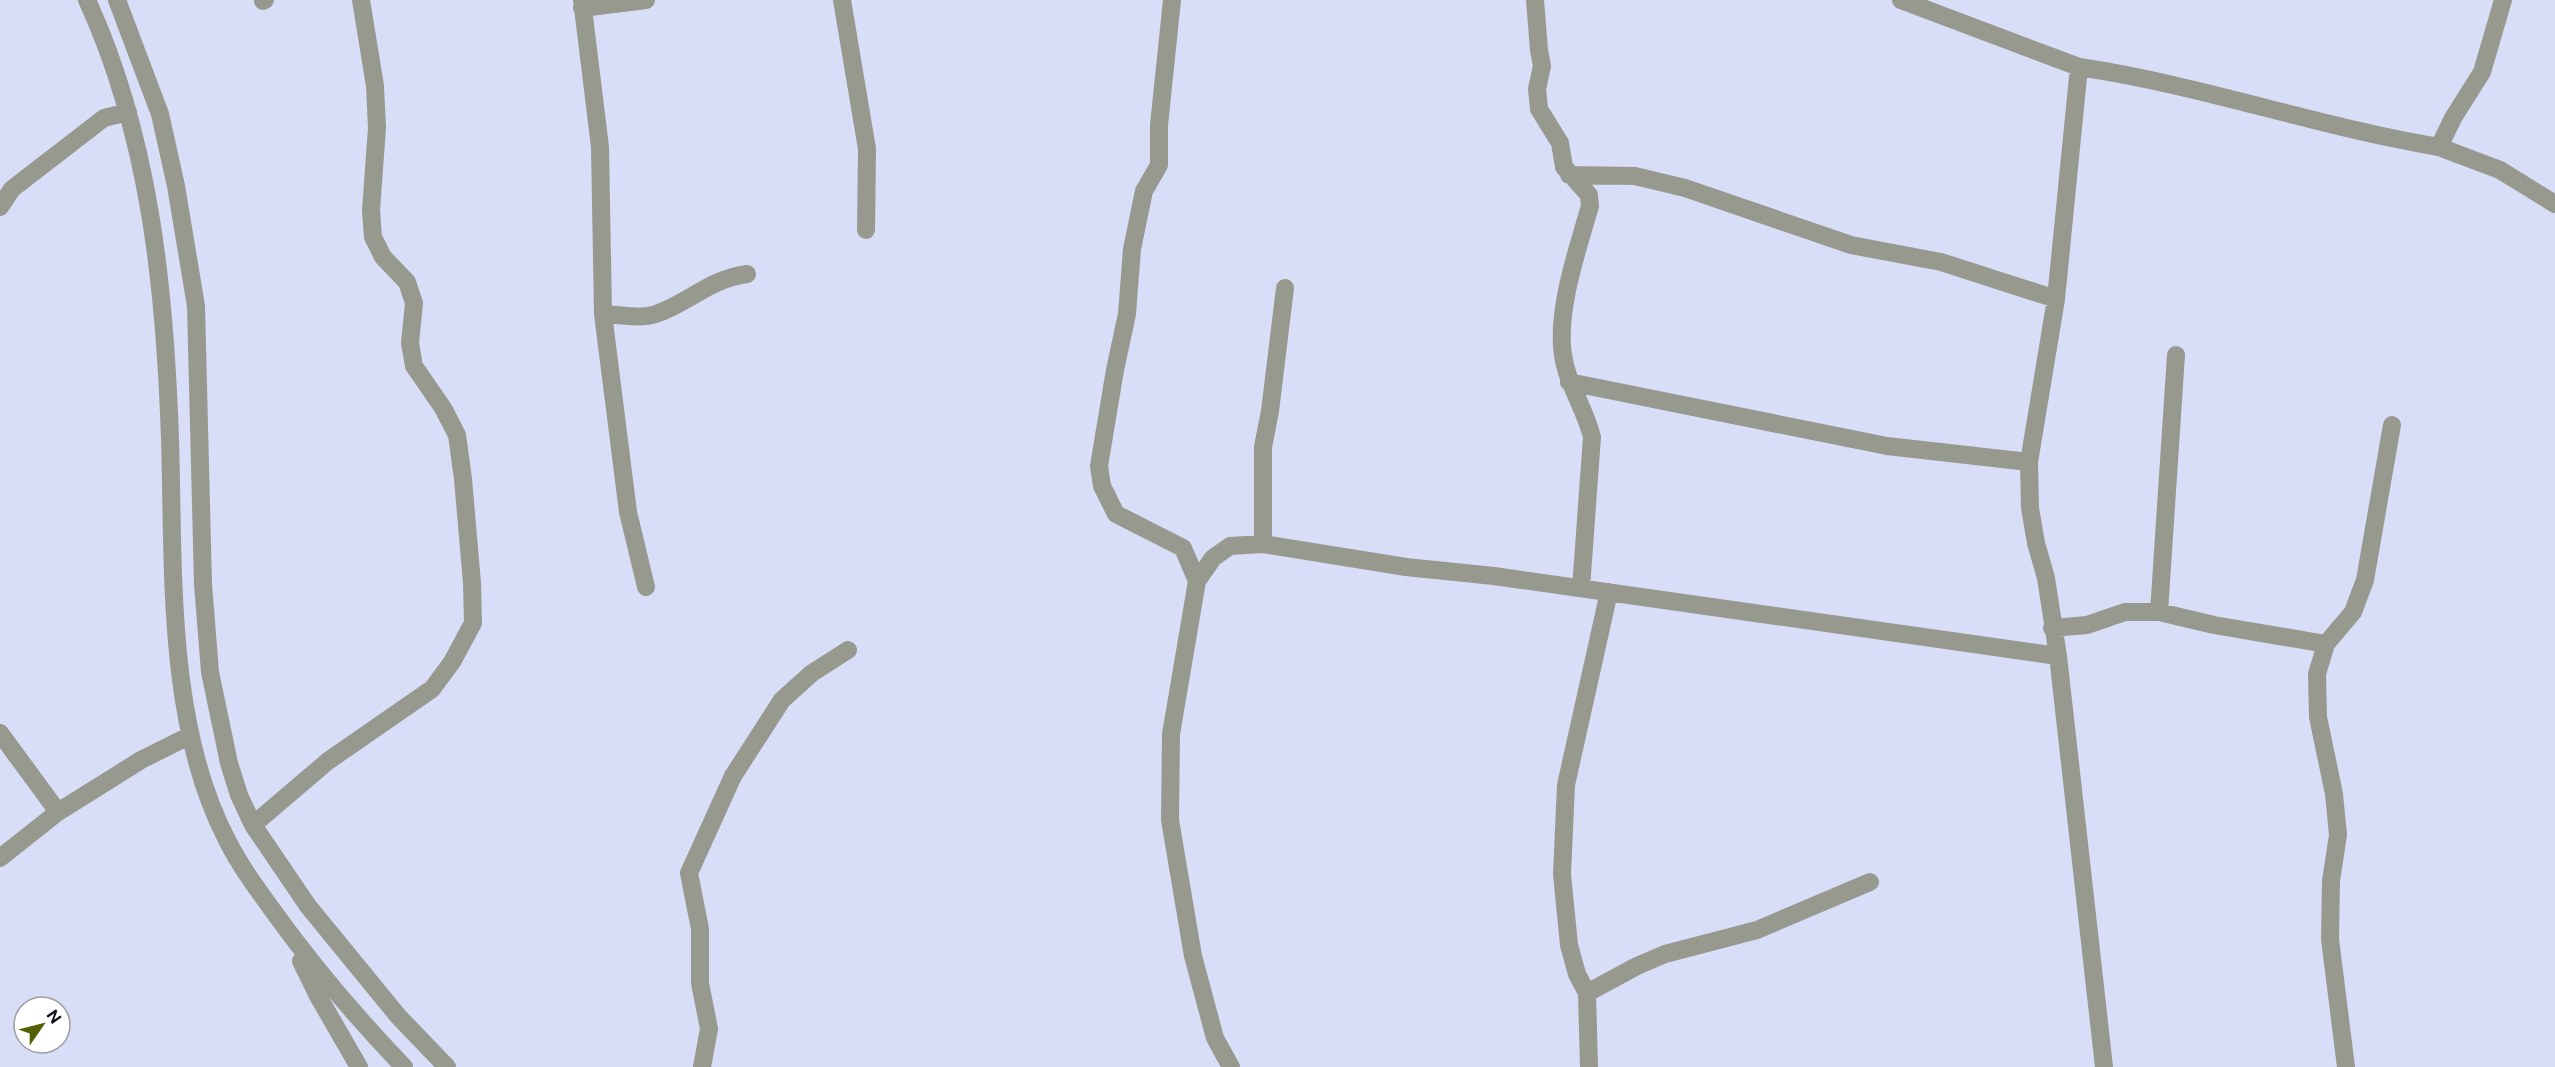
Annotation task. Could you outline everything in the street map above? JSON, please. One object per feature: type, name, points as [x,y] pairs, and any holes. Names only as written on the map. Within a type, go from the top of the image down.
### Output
[{"type":"street","points":[[87,0],[100,29],[128,112],[147,196],[164,305],[180,675],[189,736],[226,839],[283,925],[322,975],[404,1067]]},
{"type":"street","points":[[117,0],[160,114],[180,208],[196,306],[203,584],[210,672],[239,795],[253,825],[308,906],[398,1016],[447,1067]]},
{"type":"street","points":[[253,825],[328,761],[432,689],[452,662],[473,623],[472,583],[457,435],[414,366],[410,343],[414,303],[407,282],[382,257],[373,237],[371,210],[377,128],[375,86],[361,0]]},
{"type":"street","points":[[646,0],[582,4],[600,147],[603,314],[628,512],[646,587]]},
{"type":"street","points":[[842,0],[867,149],[866,230]]},
{"type":"street","points":[[1172,0],[1159,125],[1159,165],[1144,191],[1134,238],[1127,314],[1114,370],[1099,466],[1102,486],[1116,514],[1183,548],[1197,581]]},
{"type":"street","points":[[1535,0],[1542,66],[1537,89],[1539,109],[1560,143],[1562,161],[1569,175],[1589,195],[1590,206],[1567,293],[1563,329],[1563,354],[1569,381],[1587,415],[1592,436],[1581,588]]},
{"type":"street","points":[[1901,0],[2079,67],[2132,75],[2390,139],[2439,147],[2500,170],[2555,204]]},
{"type":"street","points":[[2439,147],[2453,118],[2482,72],[2503,0]]},
{"type":"street","points":[[2079,67],[2056,299],[2029,462],[2030,508],[2036,543],[2046,578],[2058,656],[2104,1067]]},
{"type":"street","points":[[0,207],[12,189],[104,118],[128,112]]},
{"type":"street","points":[[1569,175],[1635,176],[1685,188],[1851,245],[1941,262],[2056,299]]},
{"type":"street","points":[[603,314],[639,316],[655,314],[728,277],[747,274]]},
{"type":"street","points":[[1263,544],[1263,447],[1270,411],[1285,288]]},
{"type":"street","points":[[2158,612],[2176,355]]},
{"type":"street","points":[[1569,381],[1887,446],[2029,462]]},
{"type":"street","points":[[2346,1067],[2330,939],[2331,881],[2338,836],[2334,794],[2318,717],[2317,674],[2326,644],[2353,612],[2364,580],[2392,425]]},
{"type":"street","points":[[1231,1067],[1215,1038],[1193,956],[1170,820],[1171,734],[1197,581],[1213,558],[1230,546],[1263,544],[1406,567],[1494,576],[2058,656]]},
{"type":"street","points":[[1589,1067],[1587,993],[1577,974],[1569,945],[1562,874],[1566,785],[1609,592]]},
{"type":"street","points":[[2052,628],[2087,625],[2126,612],[2158,612],[2214,625],[2326,644]]},
{"type":"street","points":[[702,1067],[709,1029],[700,983],[700,929],[690,873],[732,776],[782,700],[812,673],[848,650]]},
{"type":"street","points":[[0,733],[58,812]]},
{"type":"street","points":[[0,858],[58,812],[141,760],[189,736]]},
{"type":"street","points":[[1587,993],[1665,954],[1757,930],[1870,882]]},
{"type":"street","points":[[283,925],[318,996],[359,1067]]}]
